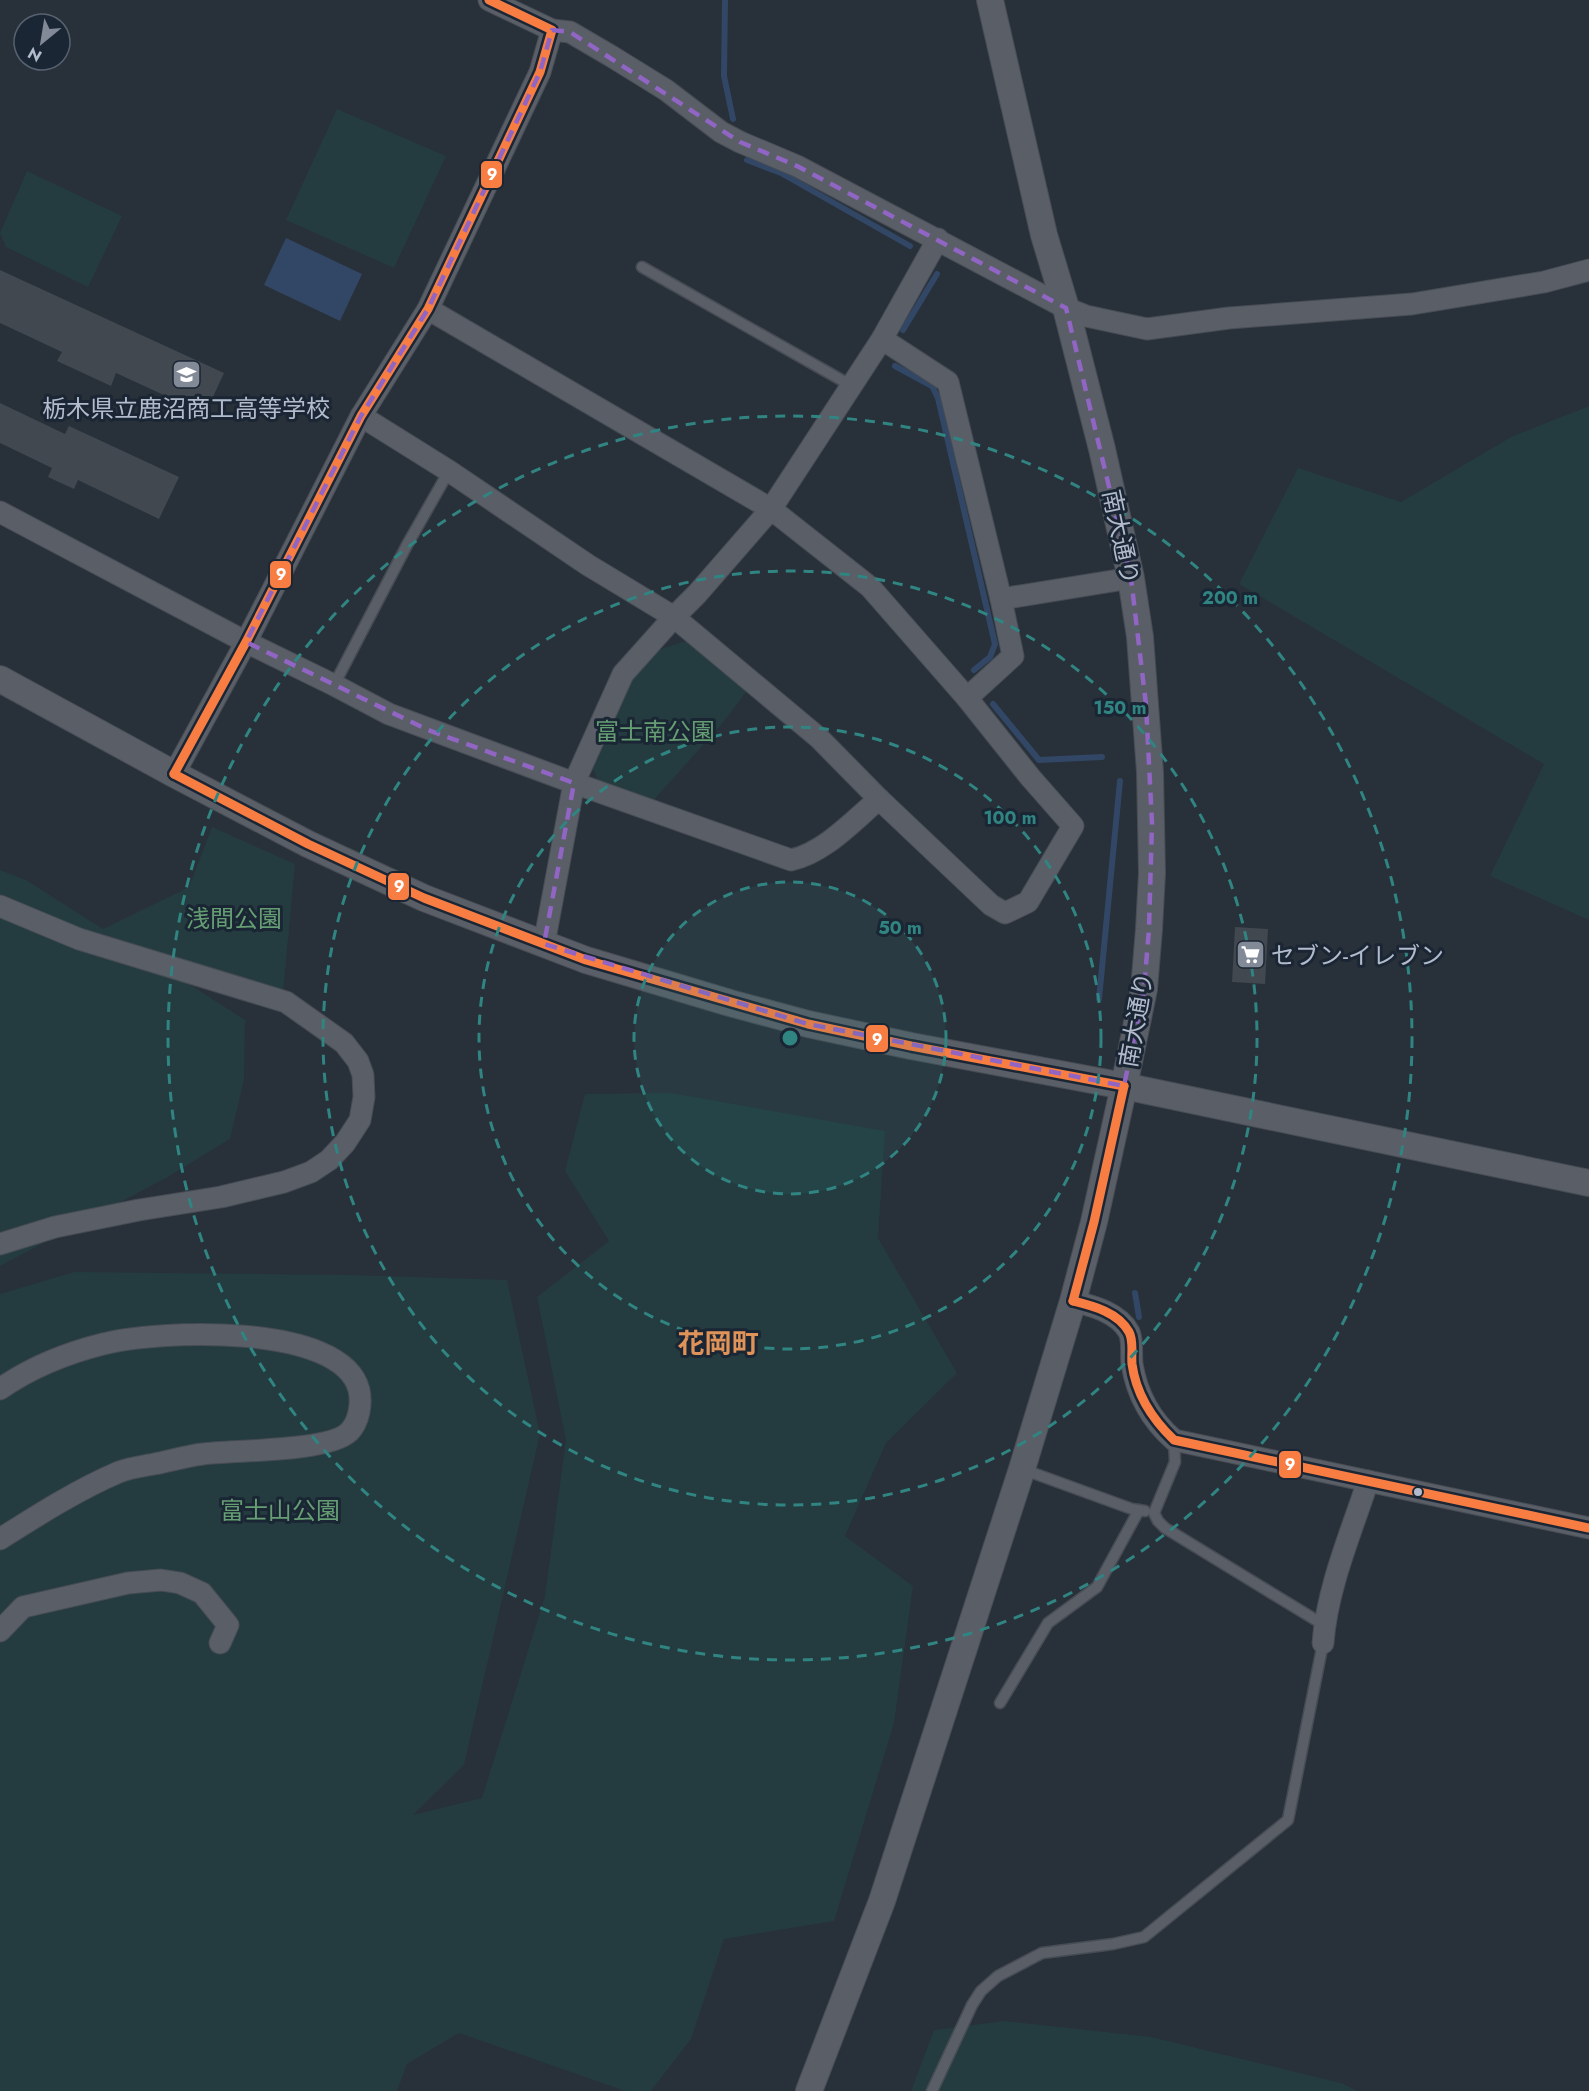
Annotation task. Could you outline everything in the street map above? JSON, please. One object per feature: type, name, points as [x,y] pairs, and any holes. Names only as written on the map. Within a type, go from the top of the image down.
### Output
[{"type":"street","points":[[489,0],[552,30],[570,32],[666,90],[721,132],[798,166],[1066,308],[1086,316],[1146,329],[1229,318],[1412,304],[1544,282],[1589,270]]},
{"type":"street","name":"南大通り","points":[[809,2091],[882,1901],[1022,1470],[1073,1301],[1094,1222],[1144,989],[1152,873],[1146,705],[1140,637],[1131,578],[1102,449],[1066,308],[1044,235],[990,0]]},
{"type":"street","points":[[174,774],[246,642],[361,416],[429,309],[540,72],[552,30]]},
{"type":"street","points":[[544,944],[574,783],[623,674],[771,509],[882,339],[938,239]]},
{"type":"street","points":[[361,416],[449,471],[588,565],[674,617],[819,738],[879,800],[991,905],[1005,913],[1028,902],[1073,826],[1030,777],[967,698],[870,587],[771,509],[429,309]]},
{"type":"street","points":[[882,339],[948,382],[1001,599],[1013,656],[967,698]]},
{"type":"street","points":[[0,512],[246,642],[389,714],[790,860],[805,857],[824,845],[879,800]]},
{"type":"street","points":[[1001,599],[1131,578]]},
{"type":"street","points":[[0,679],[308,844],[413,893],[544,944],[657,982],[808,1024],[1124,1086],[1589,1183]]},
{"type":"street","points":[[0,906],[79,939],[286,1002],[335,1036],[351,1052],[358,1061],[363,1075],[364,1097],[360,1120],[345,1143],[329,1160],[311,1172],[284,1182],[221,1197],[55,1227],[0,1244]]},
{"type":"street","points":[[1073,1301],[1097,1307],[1120,1321],[1129,1333],[1136,1384],[1142,1400],[1150,1415],[1174,1440],[1589,1528]]},
{"type":"street","points":[[0,1389],[18,1376],[105,1343],[171,1334],[242,1335],[309,1347],[344,1365],[356,1381],[361,1398],[358,1416],[350,1431],[339,1440],[274,1450],[202,1454],[120,1471],[51,1508],[0,1539]]},
{"type":"street","points":[[1324,1634],[1332,1587],[1368,1481]]},
{"type":"street","points":[[0,1631],[23,1607],[128,1583],[161,1580],[180,1583],[202,1593],[228,1624],[220,1643]]},
{"type":"lane","points":[[642,267],[852,386]]},
{"type":"lane","points":[[334,685],[407,545],[449,471]]},
{"type":"lane","points":[[1154,1513],[1175,1462],[1174,1440]]},
{"type":"lane","points":[[932,2091],[972,2005],[981,1991],[998,1976],[1042,1953],[1113,1944],[1144,1937],[1288,1820],[1324,1634],[1165,1528],[1154,1513],[1022,1470]]},
{"type":"lane","points":[[1000,1703],[1048,1623],[1097,1587],[1139,1510]]},
{"type":"highlighted area","points":[[552,30],[570,32],[740,142],[797,166],[1066,308],[1131,578],[1146,705],[1152,823],[1149,929],[1144,989],[1124,1086],[808,1024],[544,944],[574,783],[428,730],[246,642],[361,416],[428,309],[540,72]]},
{"type":"green space","points":[[337,109],[446,156],[394,268],[286,220]]},
{"type":"green space","points":[[27,171],[122,216],[88,287],[6,247],[0,233]]},
{"type":"green space","points":[[1589,406],[1589,920],[1490,876],[1544,764],[1239,584],[1298,468],[1401,502],[1511,437]]},
{"type":"green space","name":"富士南公園","points":[[687,641],[747,691],[720,726],[652,802],[598,781],[592,767],[610,719],[626,688],[635,674],[660,650]]},
{"type":"green space","name":"浅間公園","points":[[212,827],[295,864],[283,993],[121,940],[245,1020],[244,1080],[230,1139],[166,1178],[0,1266],[0,870],[26,880],[103,929],[189,887]]},
{"type":"green space","name":"富士山公園","points":[[671,1093],[885,1131],[878,1238],[957,1373],[886,1443],[845,1536],[913,1586],[894,1723],[834,1921],[724,1939],[691,2039],[651,2091],[625,2091],[459,2033],[407,2064],[397,2091],[0,2091],[0,1294],[74,1272],[352,1275],[507,1280],[540,1434],[464,1765],[413,1815],[482,1798],[545,1596],[566,1440],[537,1297],[609,1241],[565,1171],[585,1094]]},
{"type":"green space","points":[[1004,2021],[1151,2037],[1341,2083],[1357,2091],[911,2091],[934,2030]]},
{"type":"water","points":[[286,238],[362,274],[340,321],[264,285]]},
{"type":"building","points":[[0,270],[224,373],[205,414],[116,373],[111,386],[57,361],[62,352],[0,323]]},
{"type":"building","points":[[0,403],[65,434],[69,426],[179,477],[159,519],[78,480],[74,489],[48,477],[52,468],[0,443]]},
{"type":"building","points":[[1235,927],[1268,929],[1265,984],[1232,982]]},
{"type":"waterway","points":[[725,0],[724,76],[733,119]]},
{"type":"waterway","points":[[747,160],[781,173],[910,246]]},
{"type":"waterway","points":[[903,330],[937,274]]},
{"type":"waterway","points":[[895,366],[932,386],[938,398],[995,644],[990,657],[974,670]]},
{"type":"waterway","points":[[993,704],[1039,760],[1102,757]]},
{"type":"waterway","points":[[1099,999],[1120,781]]},
{"type":"waterway","points":[[1135,1293],[1139,1317]]},
{"type":"transit line","name":"9","points":[[174,774],[246,642],[361,416],[428,309],[540,72],[552,30],[489,0]]},
{"type":"transit line","name":"9","points":[[174,774],[308,844],[424,898],[586,960],[808,1024],[1124,1086]]},
{"type":"transit line","name":"9","points":[[1073,1301],[1094,1222],[1124,1086]]},
{"type":"transit line","name":"9","points":[[1073,1301],[1104,1311],[1124,1325],[1131,1336],[1132,1364],[1141,1396],[1152,1415],[1174,1440],[1589,1528]]},
{"type":"place","name":"栃木県立鹿沼商工高等学校","points":[[186,375]]},
{"type":"place","name":"セブン-イレブン","points":[[1250,955]]},
{"type":"district","name":"花岡町","points":[[718,1343]]}]
